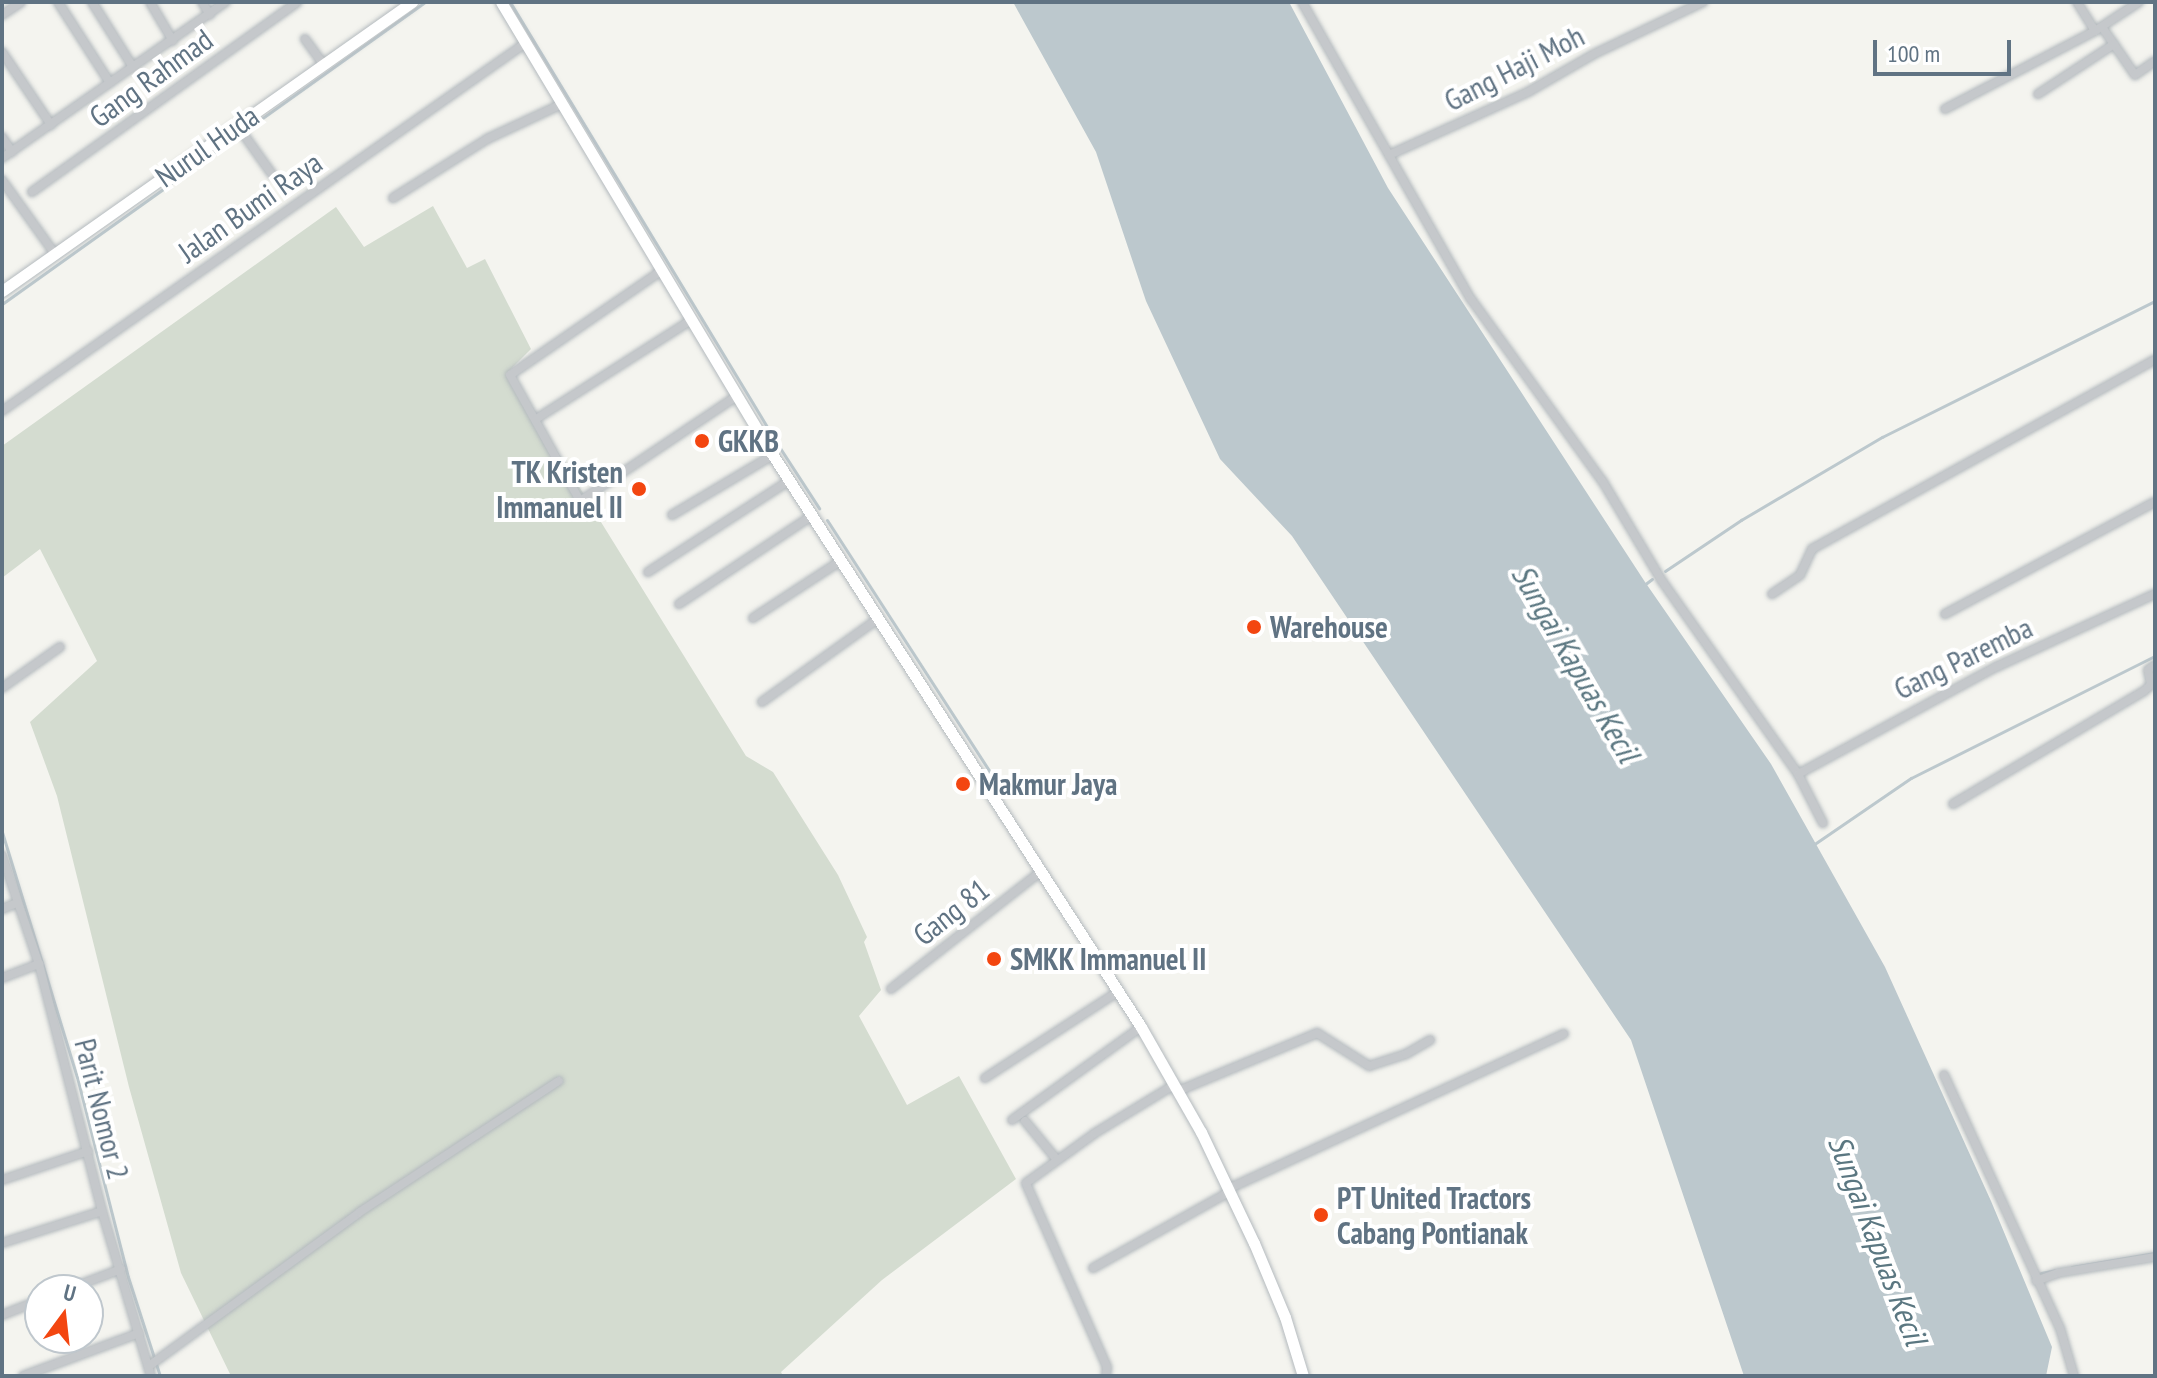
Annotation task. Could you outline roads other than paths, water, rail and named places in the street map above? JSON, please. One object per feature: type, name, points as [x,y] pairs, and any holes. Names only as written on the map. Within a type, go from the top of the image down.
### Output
[{"type":"main road","name":"Nurul Huda","points":[[2,291],[241,130],[412,2]]},
{"type":"main road","points":[[501,2],[773,455],[1141,1027],[1176,1088],[1275,1289],[1303,1376]]},
{"type":"street","points":[[2,15],[21,2]]},
{"type":"street","points":[[58,2],[110,83]]},
{"type":"street","points":[[92,2],[133,67]]},
{"type":"street","points":[[150,2],[173,41]]},
{"type":"street","points":[[202,2],[210,15]]},
{"type":"street","points":[[2,158],[226,2]]},
{"type":"street","name":"Gang Rahmad","points":[[32,192],[297,2]]},
{"type":"street","points":[[1302,2],[1471,299],[1603,482],[1662,581],[1798,774],[1823,823]]},
{"type":"street","name":"Gang Haji Moh","points":[[1389,155],[1528,92],[1594,54],[1703,2]]},
{"type":"street","points":[[2077,2],[2114,44],[2135,75],[2155,61]]},
{"type":"street","points":[[1945,109],[2099,29],[2139,2]]},
{"type":"street","points":[[305,39],[324,65]]},
{"type":"street","name":"Jalan Bumi Raya","points":[[2,411],[527,42]]},
{"type":"street","points":[[2038,94],[2114,44]]},
{"type":"street","points":[[2,52],[51,125]]},
{"type":"street","points":[[393,198],[487,139],[562,104]]},
{"type":"street","points":[[241,130],[272,174]]},
{"type":"street","points":[[2,137],[12,152]]},
{"type":"street","points":[[2,180],[55,254]]},
{"type":"street","points":[[661,271],[510,375],[580,501],[737,396]]},
{"type":"street","points":[[536,419],[690,321]]},
{"type":"street","points":[[1772,594],[1800,575],[1812,549],[2155,360]]},
{"type":"street","points":[[672,515],[773,455]]},
{"type":"street","points":[[648,572],[790,480]]},
{"type":"street","points":[[1945,614],[2155,502]]},
{"type":"street","points":[[679,604],[813,515]]},
{"type":"street","points":[[753,618],[842,560]]},
{"type":"street","name":"Gang Paremba","points":[[1798,774],[1996,667],[2155,594]]},
{"type":"street","points":[[762,702],[879,618]]},
{"type":"street","points":[[2,688],[60,647]]},
{"type":"street","points":[[1953,804],[2144,691],[2151,683],[2148,670],[2155,665]]},
{"type":"street","name":"Parit Nomor 2","points":[[2,855],[39,964],[102,1211],[151,1376]]},
{"type":"street","name":"Gang 81","points":[[891,989],[1040,872]]},
{"type":"street","points":[[2,909],[17,903]]},
{"type":"street","points":[[2,978],[39,964]]},
{"type":"street","points":[[985,1078],[1119,991]]},
{"type":"street","points":[[1012,1120],[1141,1027]]},
{"type":"street","points":[[1106,1376],[1107,1367],[1026,1183],[1057,1160],[1176,1088],[1317,1033],[1369,1066],[1396,1058],[1430,1040]]},
{"type":"street","points":[[1093,1268],[1228,1191],[1564,1034]]},
{"type":"street","points":[[1944,1075],[2060,1328],[2074,1376]]},
{"type":"street","points":[[149,1366],[360,1212],[559,1081]]},
{"type":"street","points":[[1025,1121],[1057,1160]]},
{"type":"street","points":[[2,1180],[88,1151]]},
{"type":"street","points":[[2,1243],[102,1211]]},
{"type":"street","points":[[2036,1281],[2058,1273],[2155,1257]]},
{"type":"street","points":[[104,1275],[121,1269]]},
{"type":"street","points":[[2,1315],[24,1306]]},
{"type":"street","points":[[23,1376],[139,1333]]},
{"type":"water","name":"Sungai Kapuas Kecil","points":[[1013,2],[1289,2],[1388,188],[1645,582],[1771,764],[1885,967],[1991,1201],[2052,1347],[2046,1376],[1744,1376],[1631,1040],[1292,536],[1220,459],[1146,301],[1096,152]]},
{"type":"waterway","points":[[2,304],[425,2]]},
{"type":"waterway","points":[[510,2],[772,435]]},
{"type":"waterway","points":[[1665,571],[1741,520],[1882,437],[2155,301]]},
{"type":"waterway","points":[[780,448],[819,508]]},
{"type":"waterway","points":[[827,520],[1005,795]]},
{"type":"waterway","points":[[1644,585],[1652,579]]},
{"type":"waterway","points":[[1813,845],[1911,778],[2155,656]]},
{"type":"waterway","points":[[2,832],[77,1077],[128,1277],[160,1376]]},
{"type":"waterway","points":[[2072,1267],[2155,1253]]},
{"type":"waterway","points":[[2041,1273],[2057,1270]]},
{"type":"place","name":"GKKB","points":[[702,441]]},
{"type":"place","name":"TK Kristen Immanuel II","points":[[639,489]]},
{"type":"place","name":"Warehouse","points":[[1254,627]]},
{"type":"place","name":"Makmur Jaya","points":[[963,784]]},
{"type":"place","name":"SMKK Immanuel II","points":[[994,959]]},
{"type":"place","name":"PT United Tractors Cabang Pontianak","points":[[1321,1215]]}]
